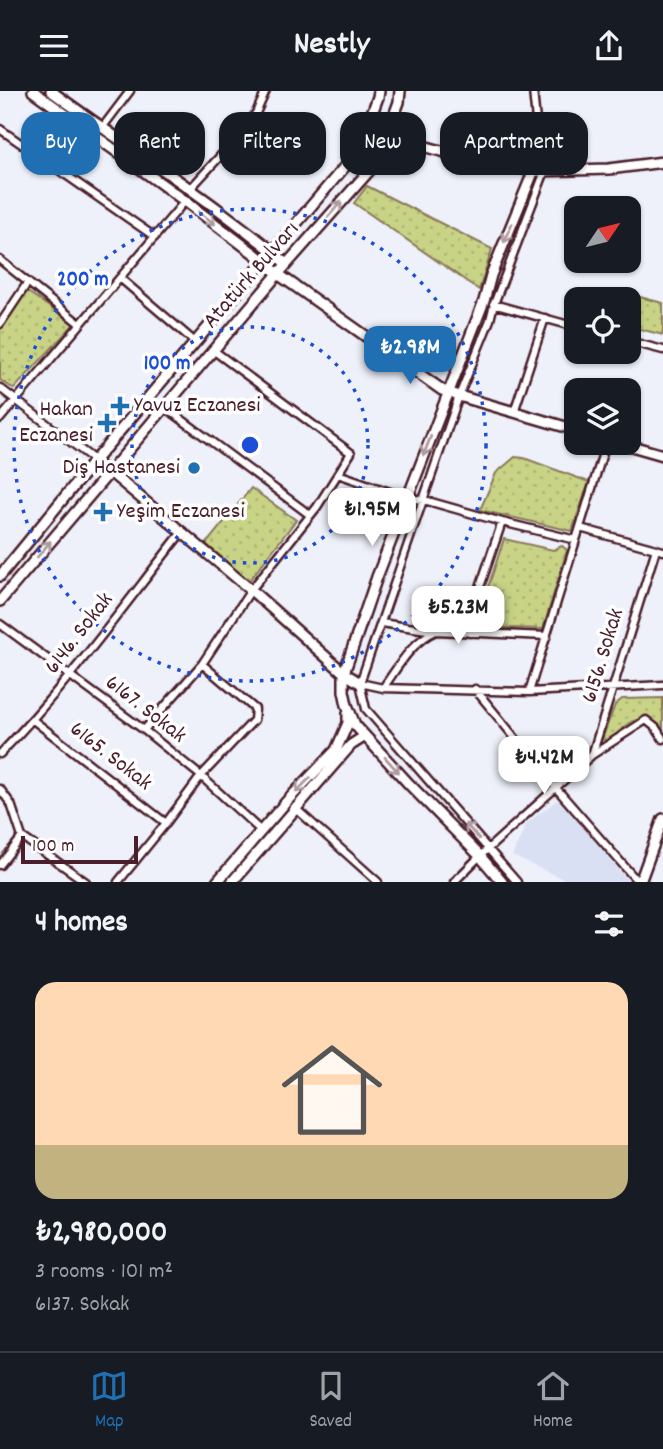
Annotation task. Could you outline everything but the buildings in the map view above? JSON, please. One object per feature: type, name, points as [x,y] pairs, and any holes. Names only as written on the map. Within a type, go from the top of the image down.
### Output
[{"type":"street","points":[[33,91],[185,201],[278,274],[442,390],[564,427]]},
{"type":"street","points":[[51,91],[190,189],[273,251],[286,264]]},
{"type":"street","points":[[102,128],[130,91]]},
{"type":"street","points":[[190,189],[244,130],[266,91]]},
{"type":"street","name":"Atatürk Bulvarı","points":[[0,576],[358,151],[379,91]]},
{"type":"street","name":"Atatürk Bulvarı","points":[[396,112],[400,91]]},
{"type":"street","points":[[533,91],[535,112]]},
{"type":"street","points":[[0,129],[155,237]]},
{"type":"street","points":[[588,170],[663,162]]},
{"type":"street","name":"Atatürk Bulvarı","points":[[0,601],[286,264],[365,175]]},
{"type":"street","points":[[517,882],[366,709],[360,683],[459,396],[490,320],[491,275],[538,175]]},
{"type":"street","points":[[0,419],[185,201]]},
{"type":"street","points":[[0,260],[80,324]]},
{"type":"street","points":[[120,278],[195,342]]},
{"type":"street","points":[[0,324],[28,282]]},
{"type":"street","points":[[489,302],[564,324]]},
{"type":"street","points":[[489,302],[448,392],[377,577],[344,673],[344,691],[355,725],[502,882]]},
{"type":"street","points":[[514,412],[545,318]]},
{"type":"street","points":[[641,345],[663,351]]},
{"type":"street","points":[[144,730],[202,664],[251,590],[310,515],[351,453],[213,350]]},
{"type":"street","points":[[0,387],[110,472],[251,590],[344,673],[360,683],[383,688],[529,692],[663,685]]},
{"type":"street","points":[[164,407],[310,515]]},
{"type":"street","points":[[641,449],[663,455]]},
{"type":"street","points":[[529,692],[602,455]]},
{"type":"street","points":[[338,474],[407,498],[424,500],[576,540]]},
{"type":"street","points":[[469,633],[480,587],[502,522]]},
{"type":"street","points":[[580,528],[659,550]]},
{"type":"street","name":"6146. Sokak","points":[[0,754],[33,720],[70,675],[182,532]]},
{"type":"street","name":"6156. Sokak","points":[[592,755],[659,550]]},
{"type":"street","points":[[381,623],[436,632],[547,636]]},
{"type":"street","name":"6167. Sokak","points":[[0,624],[144,730],[201,776],[261,831]]},
{"type":"street","points":[[383,688],[416,643],[436,632]]},
{"type":"street","points":[[118,882],[201,776],[254,720],[255,709],[202,664]]},
{"type":"street","points":[[475,689],[556,788],[639,882],[663,819]]},
{"type":"street","points":[[217,882],[287,801],[336,750],[348,723],[348,708]]},
{"type":"street","name":"6165. Sokak","points":[[33,720],[166,823]]},
{"type":"street","points":[[454,882],[592,755],[646,720],[663,739]]},
{"type":"street","points":[[232,882],[351,745],[366,736]]},
{"type":"street","points":[[0,789],[11,804],[22,837],[86,882]]},
{"type":"street","points":[[287,801],[377,882]]},
{"type":"street","points":[[0,865],[22,837]]},
{"type":"shaded area","points":[[557,800],[562,802],[629,882],[570,882],[512,856],[527,823]]},
{"type":"green space","points":[[367,186],[492,249],[479,290],[354,203]]},
{"type":"green space","points":[[25,290],[74,324],[14,389],[0,380],[0,329]]},
{"type":"green space","points":[[641,297],[663,303],[663,335],[641,329]]},
{"type":"green space","points":[[515,457],[589,482],[572,531],[480,510],[496,473]]},
{"type":"green space","points":[[251,488],[296,520],[249,581],[206,544]]},
{"type":"green space","points":[[504,539],[553,550],[562,546],[567,550],[543,629],[475,627]]},
{"type":"green space","points":[[663,698],[663,739],[647,720],[635,720],[609,742],[602,739],[615,705],[622,699]]},
{"type":"place","name":"Yavuz Eczanesi","points":[[120,406]]},
{"type":"place","name":"Hakan Eczanesi","points":[[107,423]]},
{"type":"place","name":"Diş Hastanesi","points":[[194,468]]},
{"type":"place","name":"Yeşim Eczanesi","points":[[103,512]]}]
